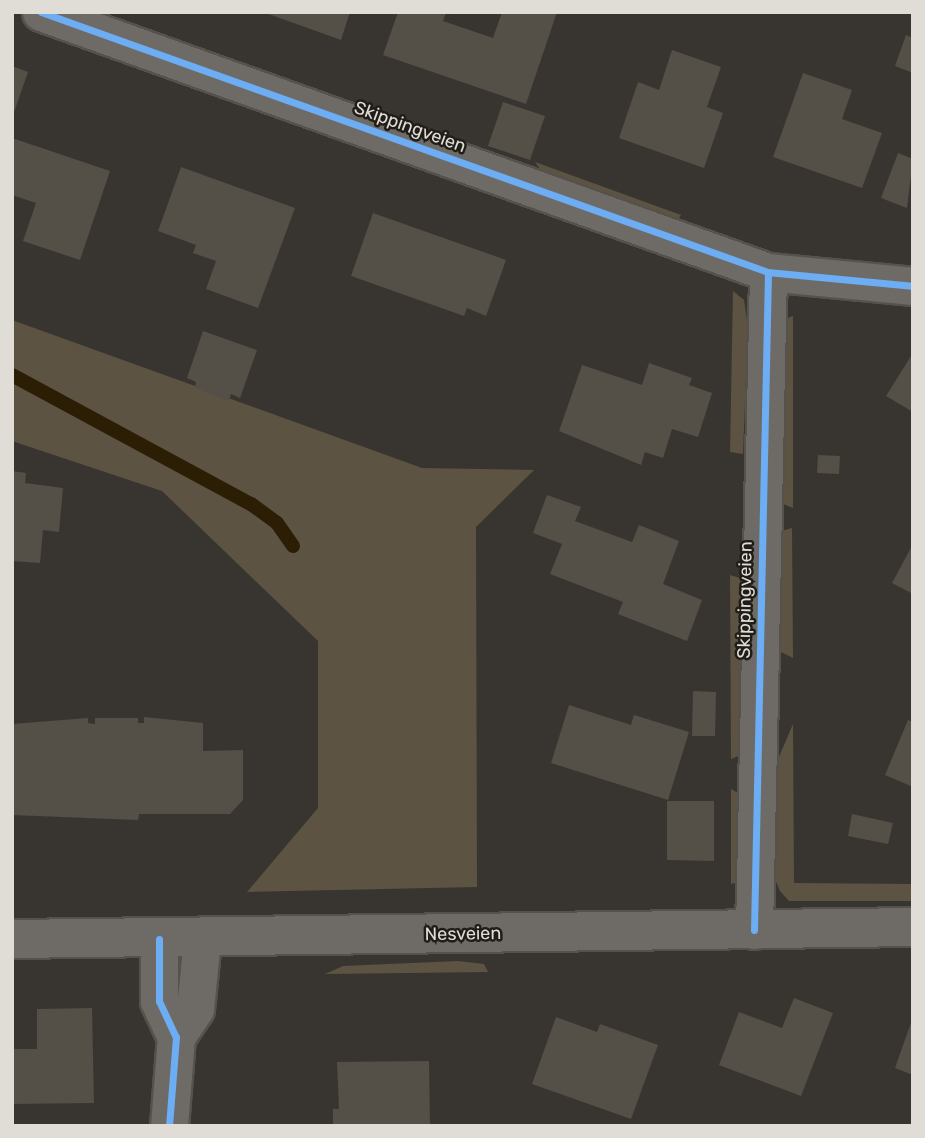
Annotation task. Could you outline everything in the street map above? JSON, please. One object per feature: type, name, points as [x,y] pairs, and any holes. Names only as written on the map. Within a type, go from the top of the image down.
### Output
[{"type":"main road","name":"Nesveien","points":[[12,939],[202,939],[913,927]]},
{"type":"street","name":"Skippingveien","points":[[41,12],[768,271],[913,286]]},
{"type":"street","name":"Skippingveien","points":[[754,930],[768,271]]},
{"type":"street","points":[[159,939],[159,1001],[176,1037]]},
{"type":"street","points":[[169,1126],[176,1037],[195,1009],[202,939]]},
{"type":"shaded area","points":[[535,162],[681,215],[677,221],[545,176]]},
{"type":"shaded area","points":[[733,291],[744,300],[748,327],[743,454],[730,452]]},
{"type":"shaded area","points":[[793,316],[793,508],[783,504],[785,319]]},
{"type":"shaded area","points":[[12,320],[422,468],[534,470],[476,527],[477,887],[247,892],[318,808],[318,641],[162,491],[12,441]]},
{"type":"shaded area","points":[[792,528],[793,658],[781,652],[781,531]]},
{"type":"shaded area","points":[[730,575],[740,578],[744,610],[741,755],[731,759]]},
{"type":"shaded area","points":[[793,724],[794,883],[913,884],[913,901],[789,901],[780,891],[774,877],[776,764]]},
{"type":"shaded area","points":[[731,789],[740,794],[739,882],[731,884]]},
{"type":"shaded area","points":[[458,961],[484,964],[488,972],[325,974],[343,966]]},
{"type":"building","points":[[263,12],[350,12],[341,40]]},
{"type":"building","points":[[398,12],[446,12],[443,21],[493,38],[502,12],[557,12],[526,104],[383,55]]},
{"type":"building","points":[[906,35],[913,38],[913,73],[895,66]]},
{"type":"building","points":[[672,50],[721,67],[707,107],[723,113],[704,168],[619,138],[638,82],[659,90]]},
{"type":"building","points":[[12,66],[28,72],[13,115],[12,115]]},
{"type":"building","points":[[803,73],[852,90],[842,119],[882,133],[862,188],[773,157]]},
{"type":"building","points":[[503,102],[545,116],[530,160],[488,146]]},
{"type":"building","points":[[12,138],[110,171],[80,260],[23,241],[36,203],[12,195]]},
{"type":"building","points":[[898,153],[913,159],[907,208],[881,198]]},
{"type":"building","points":[[181,167],[295,208],[258,308],[206,289],[216,261],[193,253],[196,245],[158,231]]},
{"type":"building","points":[[373,213],[506,260],[486,316],[467,308],[464,316],[351,276]]},
{"type":"building","points":[[203,331],[257,350],[240,398],[231,394],[229,401],[195,388],[196,382],[187,378]]},
{"type":"building","points":[[913,353],[913,412],[886,396]]},
{"type":"building","points":[[649,363],[692,378],[689,385],[712,393],[698,437],[672,429],[663,458],[645,452],[641,465],[559,431],[582,365],[642,385]]},
{"type":"building","points":[[818,455],[840,456],[839,474],[817,473]]},
{"type":"building","points":[[12,471],[26,473],[25,483],[63,488],[59,532],[43,530],[40,563],[12,561]]},
{"type":"building","points":[[547,495],[581,507],[575,521],[632,542],[639,525],[679,541],[663,584],[702,600],[687,641],[618,614],[623,602],[550,574],[562,544],[533,533]]},
{"type":"building","points":[[913,544],[913,594],[892,583]]},
{"type":"building","points":[[693,691],[716,692],[715,736],[692,736]]},
{"type":"building","points":[[569,705],[631,725],[634,715],[689,732],[668,800],[551,763]]},
{"type":"building","points":[[144,717],[203,723],[203,751],[243,750],[243,800],[230,814],[139,814],[138,820],[12,815],[12,724],[88,718],[88,723],[95,724],[95,718],[138,718],[138,723],[144,723]]},
{"type":"building","points":[[908,720],[913,722],[913,787],[885,775]]},
{"type":"building","points":[[667,801],[714,801],[714,861],[667,860]]},
{"type":"building","points":[[852,814],[893,823],[888,844],[848,836]]},
{"type":"building","points":[[794,998],[833,1013],[801,1096],[719,1065],[739,1012],[782,1028]]},
{"type":"building","points":[[92,1008],[94,1103],[12,1104],[12,1049],[37,1049],[37,1009]]},
{"type":"building","points":[[556,1017],[597,1032],[600,1024],[658,1045],[631,1119],[532,1084]]},
{"type":"building","points":[[913,1020],[913,1075],[895,1068]]},
{"type":"building","points":[[429,1061],[430,1126],[333,1126],[333,1109],[339,1109],[337,1062]]},
{"type":"waterway","points":[[12,375],[251,504],[277,523],[293,546]]},
{"type":"cycle path","points":[[41,12],[768,272],[913,286]]},
{"type":"cycle path","points":[[754,930],[768,272]]},
{"type":"cycle path","points":[[159,939],[159,1001],[176,1037],[169,1126]]}]
